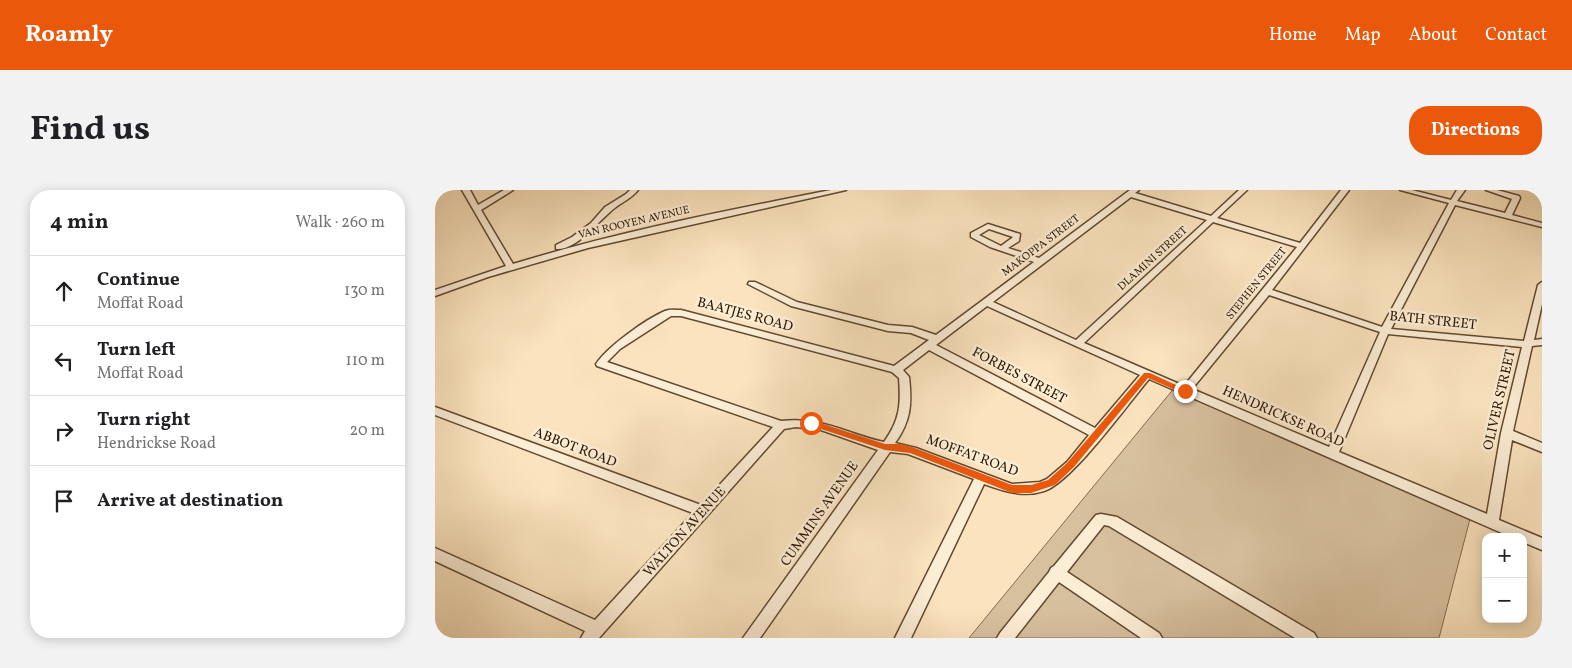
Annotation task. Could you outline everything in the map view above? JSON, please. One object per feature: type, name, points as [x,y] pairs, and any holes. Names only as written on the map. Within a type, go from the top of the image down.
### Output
[{"type":"street","points":[[466,190],[511,266]]},
{"type":"street","points":[[477,209],[509,190]]},
{"type":"street","points":[[533,260],[575,239],[600,220],[608,209],[629,196],[634,190]]},
{"type":"street","name":"VAN ROOYEN AVENUE","points":[[435,293],[511,266],[633,234],[842,190]]},
{"type":"street","name":"DLAMINI STREET","points":[[1077,344],[1214,219],[1243,190]]},
{"type":"street","name":"STEPHEN STREET","points":[[1185,391],[1267,291],[1345,190]]},
{"type":"street","points":[[1404,190],[1542,224]]},
{"type":"street","points":[[1332,455],[1385,331],[1461,190]]},
{"type":"street","points":[[1490,190],[1516,198],[1508,216]]},
{"type":"street","points":[[1132,192],[1302,246]]},
{"type":"street","name":"MAKOPPA STREET","points":[[986,302],[1132,192]]},
{"type":"street","points":[[1003,248],[1016,239],[1017,236],[988,226],[974,235],[977,239],[1040,261]]},
{"type":"street","points":[[752,284],[794,304],[888,328],[912,330],[932,342]]},
{"type":"street","name":"OLIVER STREET","points":[[1492,522],[1507,433],[1542,285]]},
{"type":"street","name":"BATH STREET","points":[[1267,291],[1385,331],[1528,344],[1542,342]]},
{"type":"street","points":[[896,370],[986,302]]},
{"type":"street","name":"HENDRICKSE ROAD","points":[[986,302],[1077,344],[1332,455],[1542,544]]},
{"type":"street","name":"BAATJES ROAD","points":[[601,364],[616,347],[661,317],[669,313],[681,313],[896,370]]},
{"type":"street","name":"FORBES STREET","points":[[932,342],[1096,434]]},
{"type":"street","name":"MOFFAT ROAD","points":[[601,364],[781,425],[797,422],[811,423],[885,447],[900,447],[1012,489],[1042,487],[1071,465],[1147,374]]},
{"type":"street","name":"CUMMINS AVENUE","points":[[751,638],[900,428],[905,411],[906,397],[904,377],[896,370]]},
{"type":"street","name":"ABBOT ROAD","points":[[435,411],[704,512]]},
{"type":"street","name":"WALTON AVENUE","points":[[593,634],[781,425]]},
{"type":"street","points":[[1507,433],[1542,448]]},
{"type":"street","points":[[903,638],[981,477]]},
{"type":"street","points":[[1005,638],[1099,520],[1107,519],[1309,638]]},
{"type":"street","points":[[435,554],[593,634]]},
{"type":"street","points":[[1057,572],[1155,638]]},
{"type":"shaded area","points":[[1175,387],[1471,515],[1439,638],[969,638]]},
{"type":"route","points":[[811,423],[885,447],[900,447],[925,455],[1012,489],[1031,489],[1042,487],[1051,482],[1071,465],[1147,374],[1185,391]]}]
